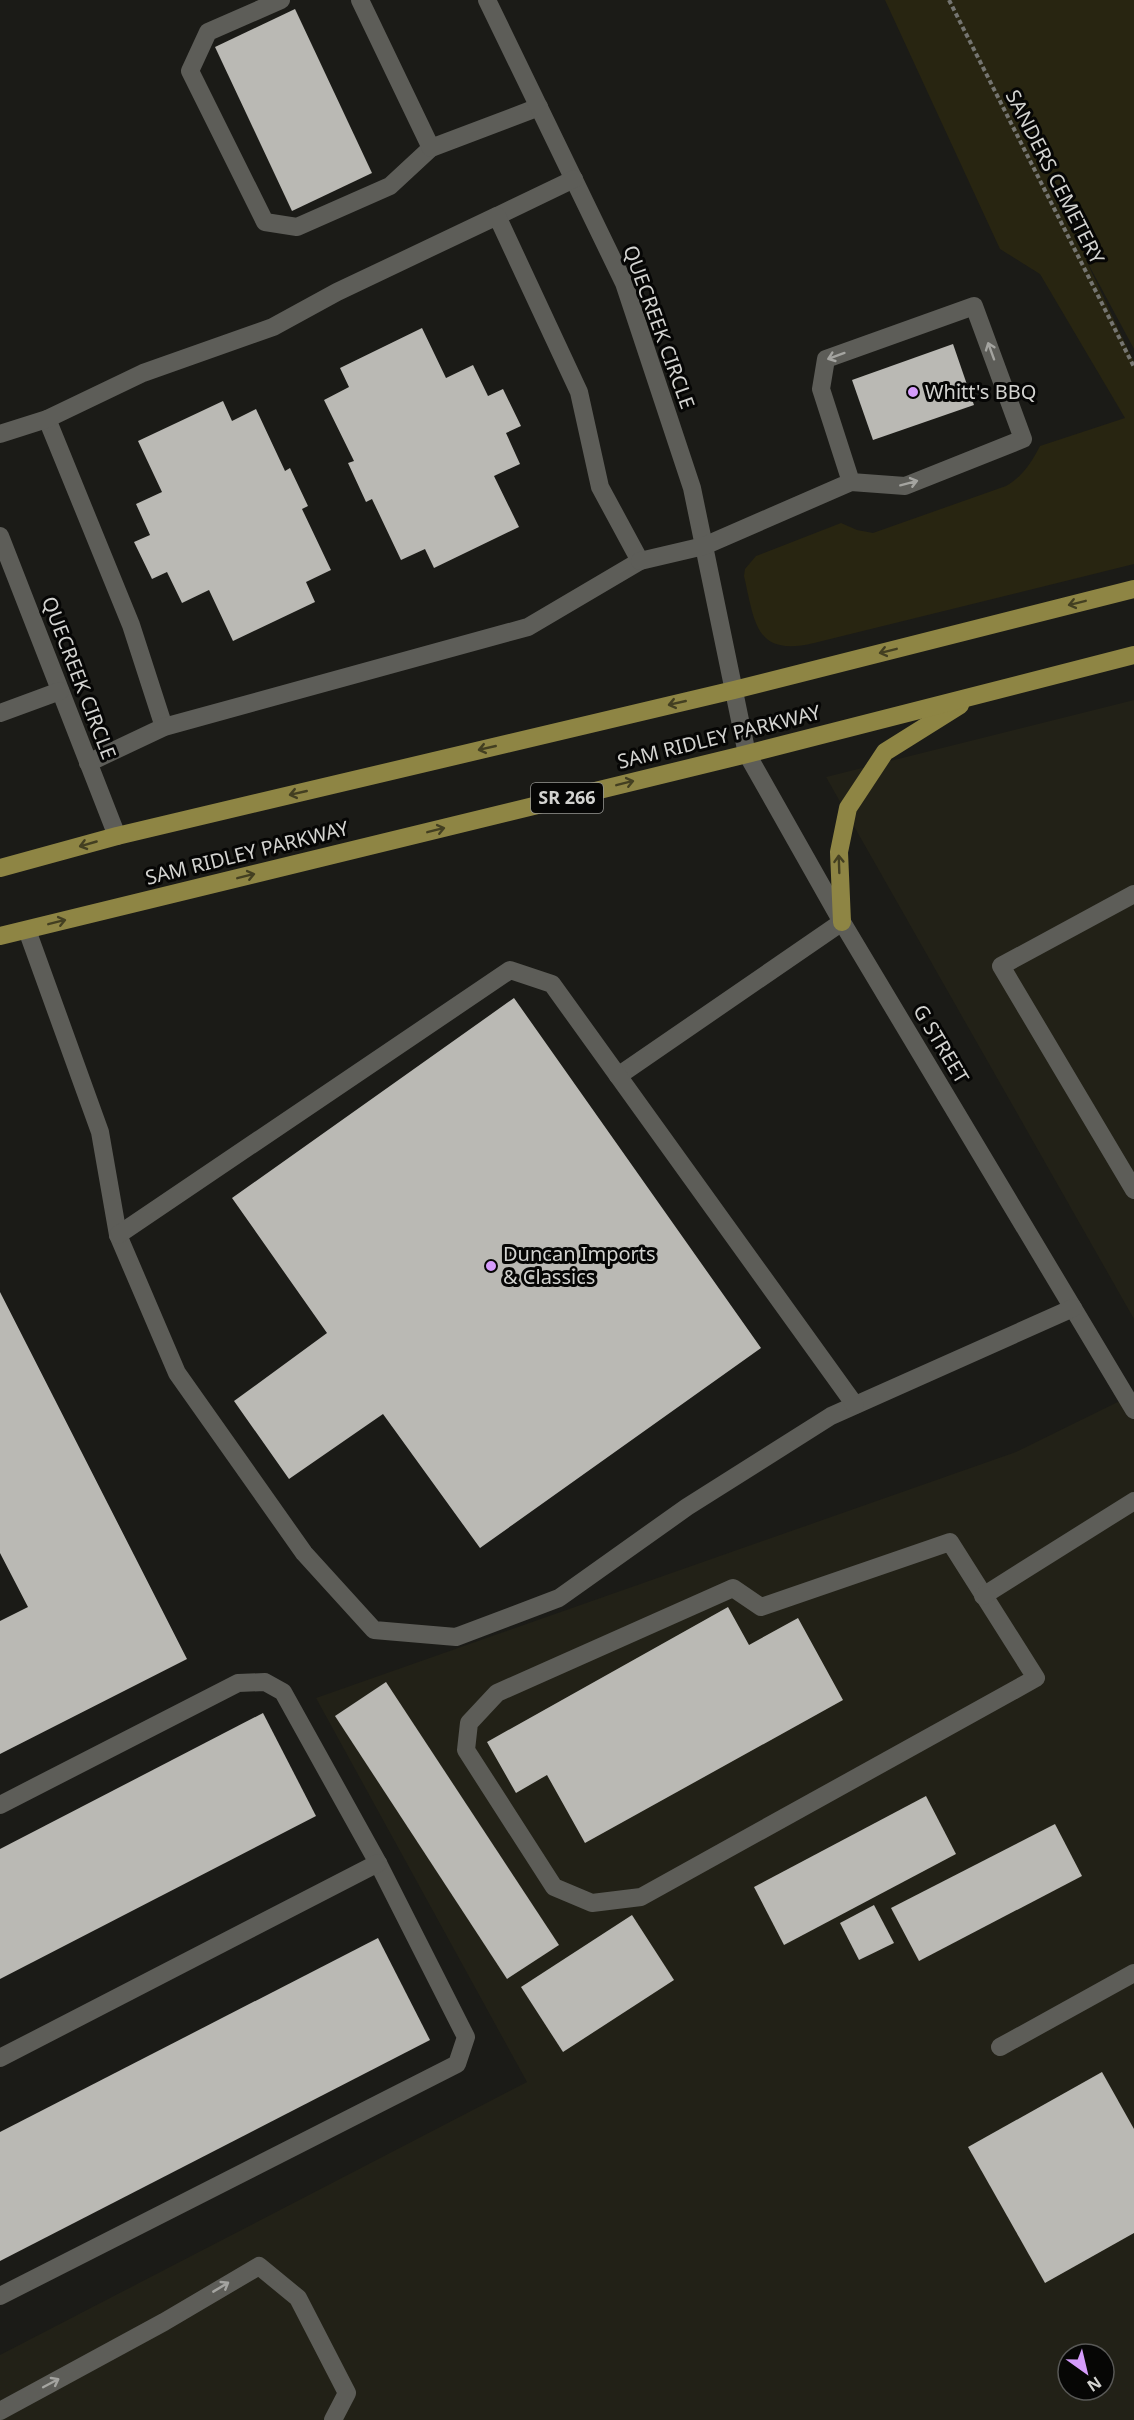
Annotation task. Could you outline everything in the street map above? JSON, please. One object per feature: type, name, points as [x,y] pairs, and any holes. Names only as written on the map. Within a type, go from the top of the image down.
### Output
[{"type":"main road","points":[[0,868],[117,836],[734,690],[1134,589]]},
{"type":"main road","name":"SAM RIDLEY PARKWAY","points":[[0,936],[747,754],[1134,655]]},
{"type":"main road","points":[[842,922],[839,852],[848,808],[885,752],[976,695]]},
{"type":"street","points":[[281,0],[208,32],[190,71],[265,222],[297,226],[390,186],[431,148],[539,107]]},
{"type":"street","points":[[360,0],[431,148]]},
{"type":"street","name":"QUECREEK CIRCLE","points":[[487,0],[624,283],[692,488],[734,690]]},
{"type":"street","points":[[0,434],[47,419],[143,374],[273,327],[337,292],[574,179]]},
{"type":"street","points":[[497,216],[579,392],[600,487],[640,561]]},
{"type":"street","points":[[88,763],[164,727],[528,627],[640,561],[704,546],[851,482],[905,486],[1023,439],[974,306],[826,359],[821,389],[851,482]]},
{"type":"street","points":[[47,419],[130,625],[164,727]]},
{"type":"street","name":"QUECREEK CIRCLE","points":[[0,536],[117,836]]},
{"type":"street","name":"G STREET","points":[[734,690],[747,754],[842,922],[1134,1410]]},
{"type":"street","points":[[0,713],[60,691]]},
{"type":"street","points":[[1134,894],[1001,966],[1134,1190]]},
{"type":"street","points":[[618,1076],[842,922]]},
{"type":"street","points":[[27,930],[100,1132],[118,1236],[177,1373],[304,1553],[374,1630],[456,1637],[559,1598],[687,1507],[831,1416],[1073,1308]]},
{"type":"street","points":[[118,1236],[510,970],[552,984],[855,1405]]},
{"type":"street","points":[[983,1596],[1134,1501]]},
{"type":"street","points":[[950,1542],[983,1596],[1036,1678],[641,1897],[592,1903],[554,1887],[466,1750],[469,1724],[497,1693],[733,1588],[762,1607],[950,1542]]},
{"type":"street","points":[[0,1806],[238,1683],[265,1682],[283,1692],[378,1863],[466,2037],[457,2064],[0,2296]]},
{"type":"street","points":[[0,2058],[378,1863]]},
{"type":"street","points":[[1000,2048],[1134,1973]]},
{"type":"street","points":[[0,2411],[164,2322],[259,2266],[298,2298],[347,2393],[333,2420]]},
{"type":"path","name":"SANDERS CEMETERY","points":[[949,0],[1134,367]]},
{"type":"shaded area","points":[[885,0],[1134,0],[1134,349],[1084,256],[1134,362],[1134,564],[814,643],[795,646],[780,645],[769,640],[761,632],[751,608],[744,576],[745,569],[756,556],[841,523],[857,530],[873,533],[1006,486],[1018,478],[1040,446],[1125,418],[1040,274],[1000,249]]},
{"type":"shaded area","points":[[1134,700],[1134,1319],[826,777]]},
{"type":"shaded area","points":[[1134,1394],[1134,2420],[0,2420],[0,2355],[527,2082],[316,1698],[1016,1452]]},
{"type":"building","points":[[295,9],[372,173],[292,211],[215,47]]},
{"type":"building","points":[[422,328],[446,378],[473,365],[488,396],[503,389],[521,426],[506,433],[520,464],[494,476],[519,527],[434,568],[425,549],[401,560],[372,499],[366,502],[348,463],[354,461],[324,400],[349,387],[340,368]]},
{"type":"building","name":"Whitt's BBQ","points":[[953,344],[974,405],[873,440],[852,380]]},
{"type":"building","points":[[223,401],[232,421],[256,409],[285,471],[290,468],[308,506],[302,509],[331,570],[306,582],[315,602],[233,641],[209,590],[182,603],[167,572],[152,579],[134,542],[150,535],[136,504],[162,492],[138,441]]},
{"type":"building","name":"Duncan Imports & Classics","points":[[514,998],[761,1348],[480,1548],[383,1414],[289,1479],[234,1401],[327,1333],[232,1198]]},
{"type":"building","points":[[0,1292],[187,1659],[0,1754],[0,1621],[28,1607],[0,1553]]},
{"type":"building","points":[[728,1607],[749,1645],[798,1618],[843,1700],[585,1843],[547,1775],[516,1793],[487,1742]]},
{"type":"building","points":[[386,1682],[559,1945],[507,1979],[335,1716]]},
{"type":"building","points":[[263,1713],[316,1816],[0,1979],[0,1849]]},
{"type":"building","points":[[926,1796],[956,1854],[784,1945],[754,1887]]},
{"type":"building","points":[[1055,1824],[1082,1876],[919,1961],[891,1908]]},
{"type":"building","points":[[874,1905],[894,1943],[859,1960],[840,1923]]},
{"type":"building","points":[[632,1915],[674,1980],[563,2052],[521,1987]]},
{"type":"building","points":[[378,1938],[430,2040],[0,2261],[0,2132]]},
{"type":"building","points":[[1102,2072],[1134,2129],[1134,2233],[1045,2283],[968,2147]]},
{"type":"place","name":"Whitt's BBQ","points":[[913,392]]},
{"type":"place","name":"Duncan Imports & Classics","points":[[491,1266]]}]
